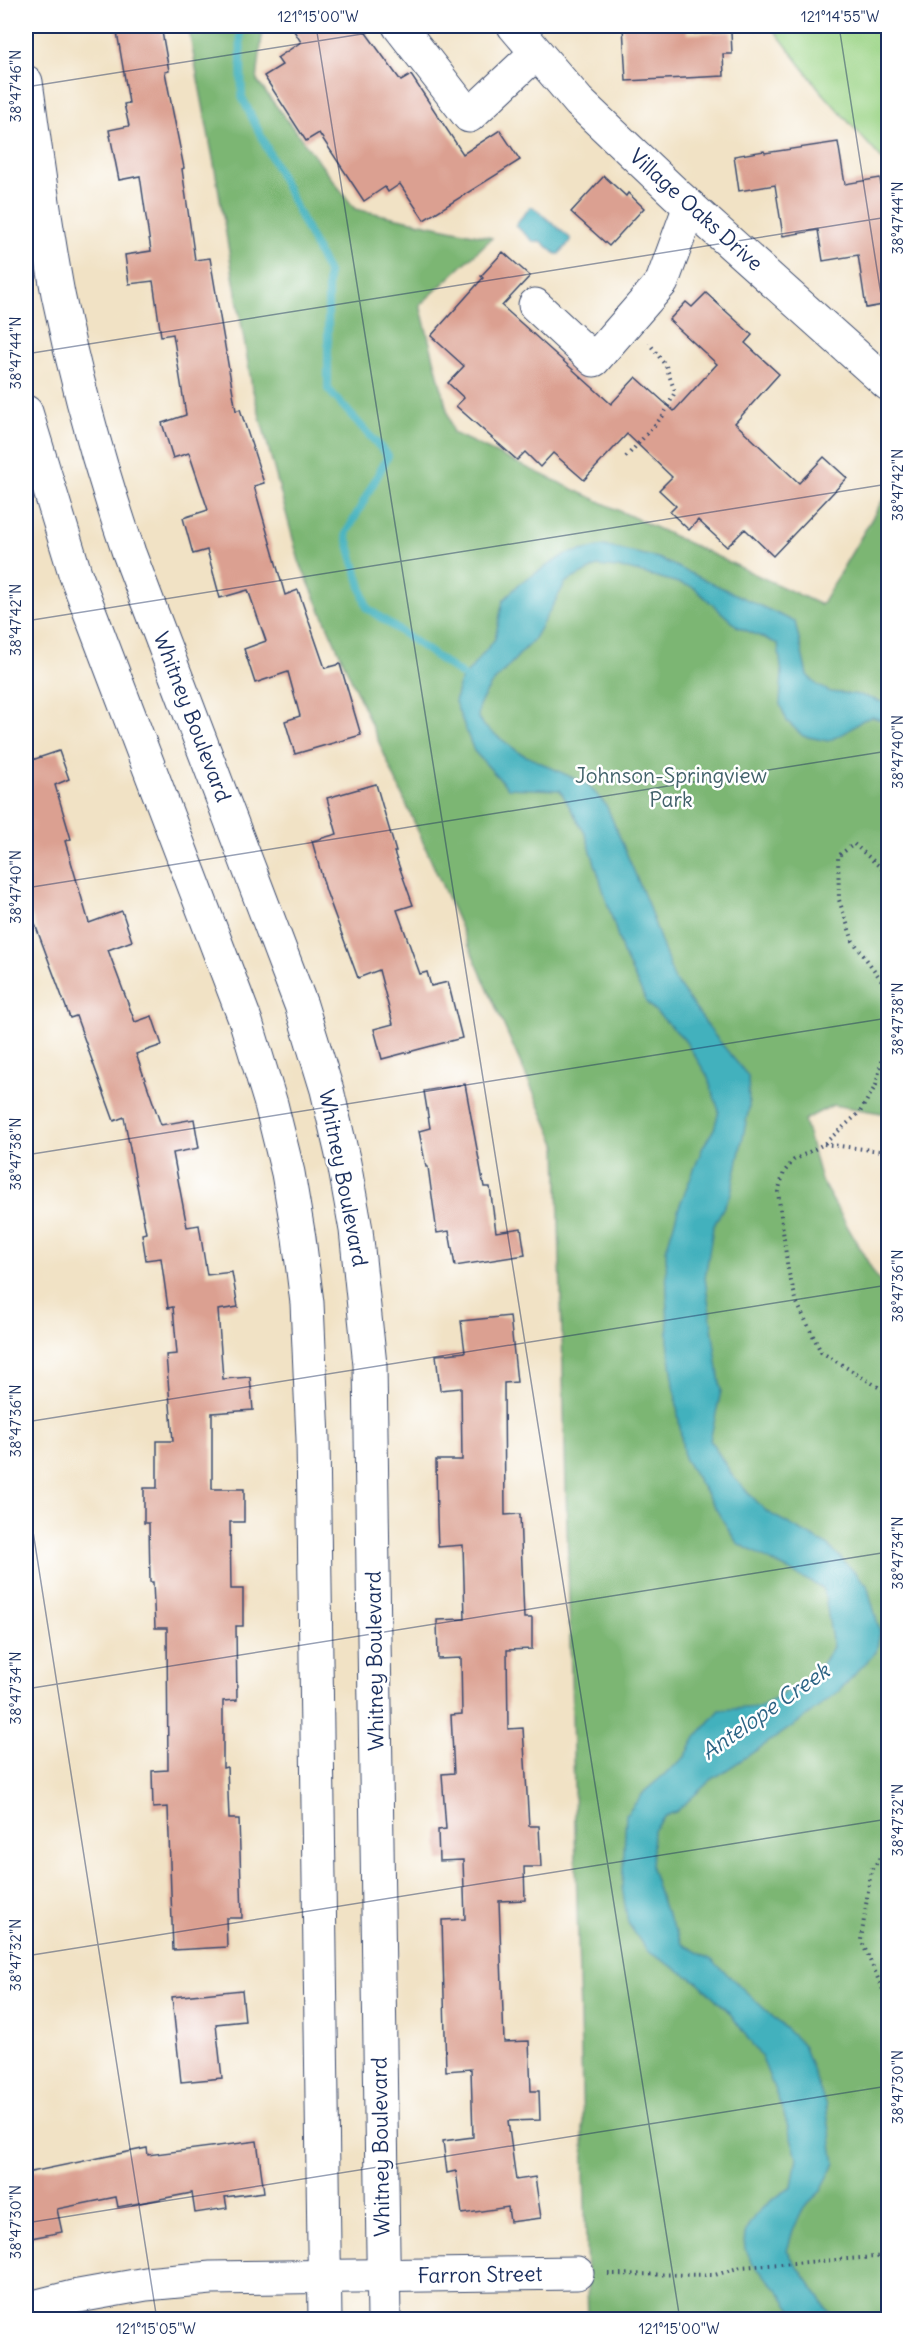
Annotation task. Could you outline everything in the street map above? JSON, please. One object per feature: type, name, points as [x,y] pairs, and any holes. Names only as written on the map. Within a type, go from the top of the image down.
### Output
[{"type":"street","points":[[399,26],[469,116],[536,53]]},
{"type":"street","name":"Village Oaks Drive","points":[[514,26],[579,102],[690,206],[888,384]]},
{"type":"street","name":"Whitney Boulevard","points":[[26,82],[58,293],[105,482],[129,553],[302,1005],[327,1090],[344,1162],[356,1230],[370,1365],[384,2319]]},
{"type":"street","points":[[535,305],[594,360],[662,282],[690,206]]},
{"type":"street","points":[[26,412],[75,573],[246,1022],[271,1104],[288,1173],[299,1238],[306,1303],[313,1438],[325,2319]]},
{"type":"street","name":"Farron Street","points":[[26,2309],[73,2297],[146,2284],[210,2278],[577,2273]]},
{"type":"path","points":[[626,457],[663,416],[675,392],[666,366],[630,318]]},
{"type":"path","points":[[885,985],[853,941],[839,900],[838,856],[854,844],[887,873],[888,878]]},
{"type":"path","points":[[888,976],[885,985],[888,1050]]},
{"type":"path","points":[[886,1031],[876,1084],[860,1112],[824,1144],[794,1160],[784,1172],[778,1192],[788,1270],[797,1303],[821,1352],[888,1393]]},
{"type":"path","points":[[824,1144],[888,1152]]},
{"type":"path","points":[[888,1849],[871,1870],[861,1940],[888,2001]]},
{"type":"path","points":[[577,2273],[715,2274],[741,2267],[888,2256]]},
{"type":"green space","name":"Johnson-Springview Park","points":[[188,26],[263,26],[257,81],[355,209],[492,238],[420,305],[453,433],[821,605],[888,491],[888,1114],[833,1105],[804,1120],[821,1180],[877,1278],[888,1291],[888,2319],[588,2319],[557,1146],[299,561],[252,387]]},
{"type":"green space","points":[[771,26],[888,26],[888,166],[820,90]]},
{"type":"water","points":[[530,207],[533,207],[570,238],[570,242],[559,254],[541,241],[534,242],[516,226]]},
{"type":"water","name":"Antelope Creek","points":[[604,546],[658,558],[795,622],[807,675],[817,685],[830,692],[860,695],[888,704],[888,722],[872,717],[828,741],[803,736],[787,721],[780,704],[782,674],[778,644],[738,627],[693,587],[628,569],[597,566],[566,582],[533,640],[490,686],[479,705],[478,718],[485,727],[520,753],[588,785],[606,805],[647,902],[674,979],[715,1036],[748,1076],[749,1108],[731,1193],[713,1227],[705,1278],[721,1391],[710,1440],[734,1478],[767,1512],[829,1546],[867,1585],[880,1632],[876,1652],[839,1691],[802,1720],[711,1780],[677,1811],[665,1816],[653,1830],[651,1868],[664,1908],[682,1944],[712,1960],[803,2045],[826,2106],[835,2163],[820,2192],[805,2206],[793,2230],[787,2251],[834,2319],[799,2319],[747,2254],[744,2243],[745,2233],[750,2223],[765,2206],[792,2187],[797,2157],[784,2114],[762,2058],[729,2012],[698,1982],[647,1951],[628,1923],[622,1887],[626,1815],[645,1791],[685,1757],[697,1736],[720,1710],[760,1707],[814,1676],[833,1647],[824,1589],[737,1543],[684,1458],[668,1341],[666,1250],[679,1207],[703,1147],[714,1129],[719,1111],[707,1075],[684,1039],[647,1003],[623,953],[586,835],[560,790],[508,788],[474,751],[455,702],[459,683],[495,639],[503,601],[520,583],[566,554]]},
{"type":"building","points":[[116,26],[161,26],[169,71],[165,72],[184,168],[182,169],[195,260],[210,258],[236,411],[240,409],[264,483],[254,486],[285,595],[298,590],[325,668],[340,664],[361,735],[295,754],[285,721],[300,716],[288,672],[255,683],[244,649],[266,641],[248,590],[220,598],[207,550],[193,554],[183,518],[208,510],[189,453],[173,458],[162,423],[186,415],[173,334],[161,336],[153,281],[129,284],[125,255],[151,251],[140,176],[119,180],[109,130],[129,126],[124,104],[129,103]]},
{"type":"building","points":[[291,26],[361,26],[401,81],[411,75],[463,154],[500,130],[520,160],[424,220],[400,184],[388,192],[385,187],[364,201],[319,133],[306,141],[264,76],[282,65],[277,58],[301,42]]},
{"type":"building","points":[[623,26],[687,26],[687,34],[731,32],[732,54],[723,54],[724,76],[626,81]]},
{"type":"building","points":[[838,142],[845,184],[880,178],[886,220],[888,219],[888,304],[866,308],[858,255],[823,261],[818,230],[783,236],[775,185],[739,191],[734,156]]},
{"type":"building","points":[[604,176],[626,196],[628,193],[644,208],[609,246],[571,212]]},
{"type":"building","points":[[503,252],[530,276],[502,306],[611,404],[636,377],[674,411],[717,364],[669,320],[686,302],[692,307],[706,293],[752,335],[745,343],[779,374],[735,423],[799,483],[824,457],[847,478],[773,556],[745,529],[727,547],[698,520],[689,530],[670,512],[676,506],[659,490],[672,477],[627,434],[584,480],[553,453],[540,467],[525,452],[517,460],[456,406],[464,398],[448,383],[464,366],[431,336]]},
{"type":"building","points":[[59,751],[69,779],[55,785],[71,839],[65,841],[89,923],[122,911],[132,941],[108,950],[135,1022],[152,1016],[162,1045],[136,1054],[161,1125],[194,1119],[199,1148],[173,1153],[187,1227],[199,1225],[207,1275],[232,1272],[238,1307],[218,1310],[223,1379],[250,1377],[253,1410],[212,1413],[212,1489],[244,1489],[244,1522],[230,1522],[231,1589],[243,1589],[243,1626],[236,1626],[237,1700],[223,1701],[223,1768],[227,1767],[229,1819],[239,1819],[242,1918],[226,1918],[227,1947],[173,1950],[168,1807],[153,1808],[152,1771],[168,1770],[167,1628],[155,1628],[153,1582],[150,1582],[149,1523],[144,1523],[144,1488],[157,1488],[157,1441],[173,1441],[166,1355],[177,1354],[173,1307],[168,1308],[161,1258],[146,1260],[142,1234],[146,1233],[124,1117],[114,1121],[76,1016],[70,1018],[26,900],[26,762]]},
{"type":"building","points":[[376,784],[396,852],[394,852],[413,905],[397,910],[420,974],[427,972],[431,986],[448,982],[462,1038],[382,1059],[374,1029],[393,1024],[379,970],[358,978],[326,891],[312,841],[337,834],[327,798]]},
{"type":"building","points":[[465,1084],[484,1187],[490,1187],[496,1232],[521,1228],[525,1255],[455,1266],[449,1231],[437,1233],[428,1167],[426,1167],[419,1131],[430,1128],[424,1091]]},
{"type":"building","points":[[510,1316],[517,1382],[504,1383],[505,1515],[520,1514],[524,1618],[532,1618],[532,1649],[507,1650],[508,1729],[523,1728],[529,1826],[539,1826],[541,1867],[524,1867],[525,1900],[499,1901],[504,2042],[529,2041],[531,2091],[539,2091],[540,2120],[508,2121],[516,2180],[535,2177],[541,2218],[510,2222],[508,2207],[462,2214],[456,2171],[447,2173],[443,2141],[473,2137],[471,2069],[446,2071],[442,1920],[465,1919],[463,1860],[439,1861],[438,1830],[446,1829],[442,1774],[454,1773],[451,1715],[462,1714],[461,1658],[438,1659],[437,1620],[465,1619],[463,1545],[438,1547],[437,1521],[436,1460],[462,1460],[461,1388],[440,1390],[436,1355],[465,1352],[461,1321]]},
{"type":"building","points":[[242,1990],[245,2021],[216,2024],[222,2078],[181,2082],[172,1997]]},
{"type":"building","points":[[257,2141],[264,2192],[225,2197],[227,2208],[195,2213],[192,2193],[118,2207],[116,2197],[57,2209],[62,2232],[26,2239],[26,2173],[147,2148],[148,2155]]},
{"type":"waterway","points":[[240,26],[242,97],[328,273],[328,389],[388,456],[346,534],[367,608],[472,682]]}]
